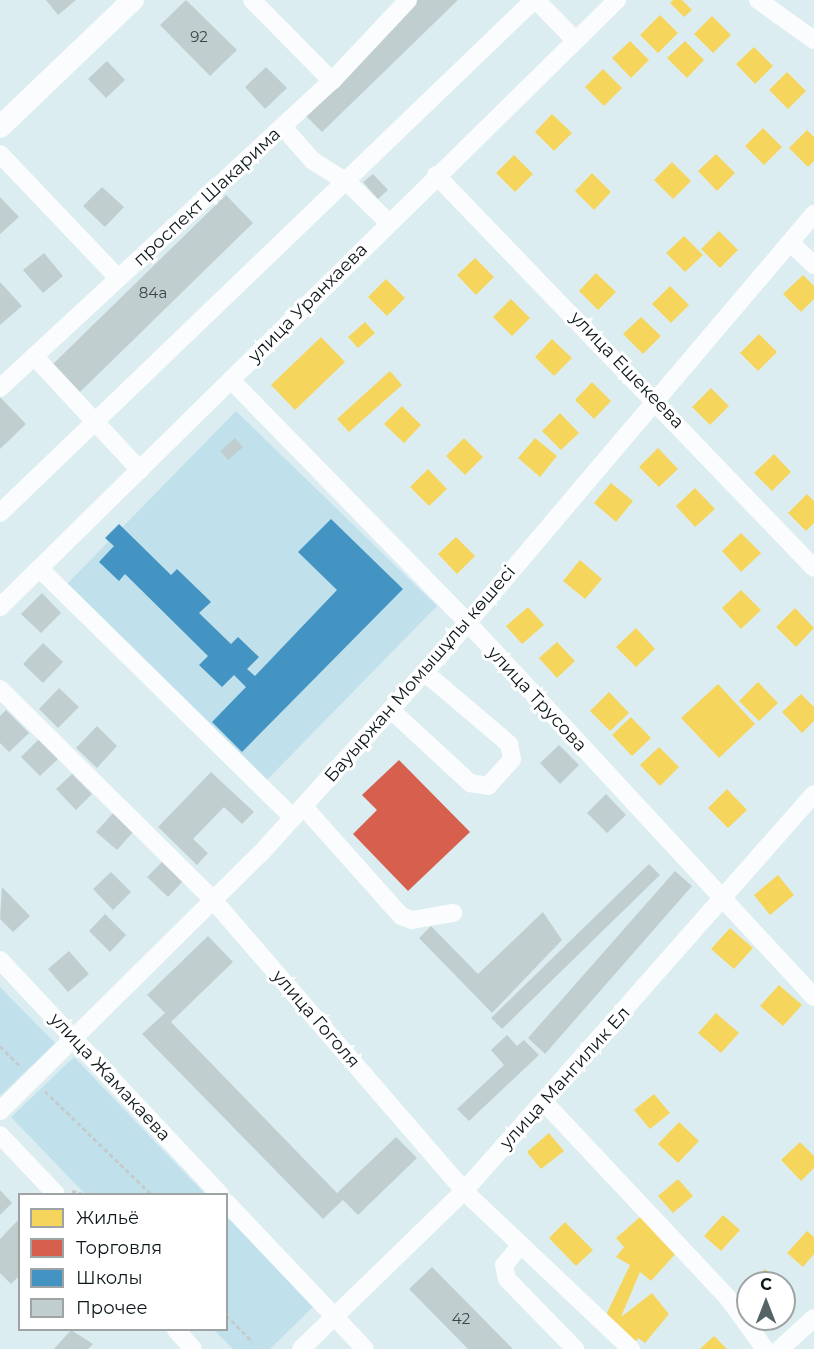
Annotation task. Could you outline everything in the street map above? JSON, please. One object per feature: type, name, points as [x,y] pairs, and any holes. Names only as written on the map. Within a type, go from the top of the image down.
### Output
[{"type":"main road","points":[[0,127],[133,0]]},
{"type":"street","points":[[252,0],[332,81]]},
{"type":"street","name":"проспект Шакарима","points":[[0,388],[332,81],[408,0]]},
{"type":"street","points":[[0,513],[535,0],[574,39]]},
{"type":"street","name":"улица Уранхаева","points":[[0,607],[574,39],[617,0]]},
{"type":"street","points":[[758,0],[814,40]]},
{"type":"street","points":[[283,127],[312,161],[347,182],[388,222]]},
{"type":"street","points":[[0,154],[118,278]]},
{"type":"street","name":"улица Ешекеева","points":[[436,175],[657,401],[814,568]]},
{"type":"street","name":"Бауыржан Момышұлы көшесі","points":[[0,1111],[214,901],[391,710],[657,401],[814,214]]},
{"type":"street","points":[[790,242],[814,265]]},
{"type":"street","points":[[34,356],[140,470]]},
{"type":"street","name":"улица Трусова","points":[[231,380],[467,622],[814,997]]},
{"type":"street","points":[[40,569],[298,812],[401,916],[412,920],[453,913]]},
{"type":"street","points":[[391,710],[470,783],[488,786],[512,759],[509,744],[424,672]]},
{"type":"street","name":"улица Гоголя","points":[[0,688],[214,901],[464,1191],[631,1349]]},
{"type":"street","name":"улица Мангилик Ел","points":[[301,1349],[464,1191],[814,794]]},
{"type":"street","name":"улица Жамакаева","points":[[0,960],[219,1193]]},
{"type":"street","points":[[543,1102],[728,1298],[765,1349]]},
{"type":"street","points":[[0,1135],[55,1193]]},
{"type":"street","points":[[228,1204],[365,1349]]},
{"type":"street","points":[[521,1245],[504,1265],[507,1279],[576,1349]]},
{"type":"street","points":[[780,1349],[814,1318]]},
{"type":"street","points":[[178,1331],[193,1349]]},
{"type":"path","points":[[0,1046],[150,1193]]},
{"type":"path","points":[[228,1317],[253,1342]]},
{"type":"shaded area","points":[[236,411],[437,606],[264,783],[63,588]]},
{"type":"shaded area","points":[[0,987],[55,1043],[0,1096]]},
{"type":"shaded area","points":[[74,1057],[204,1193],[84,1193],[11,1117]]},
{"type":"shaded area","points":[[228,1218],[313,1307],[270,1349],[233,1349],[215,1331],[228,1331]]},
{"type":"building: Жильё","points":[[673,0],[682,0],[692,10],[684,17],[670,3]]},
{"type":"building: Жильё","points":[[660,15],[678,33],[658,53],[640,35]]},
{"type":"building: Жильё","points":[[712,16],[731,35],[713,53],[694,34]]},
{"type":"building: Жильё","points":[[630,41],[649,60],[631,78],[612,58]]},
{"type":"building: Жильё","points":[[685,41],[704,60],[687,78],[667,58]]},
{"type":"building: Жильё","points":[[754,47],[773,66],[755,84],[736,64]]},
{"type":"building: Жильё","points":[[603,69],[622,88],[604,106],[585,87]]},
{"type":"building: Жильё","points":[[787,72],[806,91],[788,109],[769,90]]},
{"type":"building: Жильё","points":[[552,114],[572,133],[554,151],[535,132]]},
{"type":"building: Жильё","points":[[763,128],[782,147],[764,165],[745,146]]},
{"type":"building: Жильё","points":[[807,130],[814,137],[814,161],[808,167],[789,148]]},
{"type":"building: Жильё","points":[[716,154],[735,173],[717,191],[698,171]]},
{"type":"building: Жильё","points":[[514,155],[533,174],[515,192],[496,173]]},
{"type":"building: Жильё","points":[[672,162],[691,181],[673,199],[654,180]]},
{"type":"building: Жильё","points":[[592,173],[611,192],[594,210],[575,191]]},
{"type":"building: Жильё","points":[[719,231],[738,250],[720,268],[701,249]]},
{"type":"building: Жильё","points":[[684,236],[703,255],[685,272],[666,253]]},
{"type":"building: Жильё","points":[[475,258],[494,277],[476,295],[457,275]]},
{"type":"building: Жильё","points":[[596,273],[616,292],[598,310],[579,291]]},
{"type":"building: Жильё","points":[[803,275],[814,286],[814,299],[801,312],[783,294]]},
{"type":"building: Жильё","points":[[386,279],[405,298],[387,316],[368,297]]},
{"type":"building: Жильё","points":[[670,286],[689,305],[671,323],[652,304]]},
{"type":"building: Жильё","points":[[511,299],[530,318],[512,336],[493,317]]},
{"type":"building: Жильё","points":[[641,317],[661,336],[643,354],[623,334]]},
{"type":"building: Жильё","points":[[365,322],[375,333],[358,348],[348,337]]},
{"type":"building: Жильё","points":[[759,334],[777,352],[758,371],[740,353]]},
{"type":"building: Жильё","points":[[321,337],[345,362],[295,410],[271,385]]},
{"type":"building: Жильё","points":[[552,339],[572,358],[554,376],[535,357]]},
{"type":"building: Жильё","points":[[390,371],[402,385],[349,432],[337,419]]},
{"type":"building: Жильё","points":[[592,382],[611,401],[594,419],[575,400]]},
{"type":"building: Жильё","points":[[711,388],[729,406],[710,425],[692,407]]},
{"type":"building: Жильё","points":[[402,406],[421,425],[404,443],[384,424]]},
{"type":"building: Жильё","points":[[560,413],[579,433],[561,450],[542,431]]},
{"type":"building: Жильё","points":[[464,438],[483,457],[465,475],[446,456]]},
{"type":"building: Жильё","points":[[535,438],[557,456],[540,477],[518,458]]},
{"type":"building: Жильё","points":[[658,448],[678,469],[659,487],[639,467]]},
{"type":"building: Жильё","points":[[774,454],[791,472],[772,491],[754,473]]},
{"type":"building: Жильё","points":[[428,469],[447,489],[429,506],[410,487]]},
{"type":"building: Жильё","points":[[611,483],[633,501],[616,522],[594,503]]},
{"type":"building: Жильё","points":[[695,488],[715,509],[695,527],[676,506]]},
{"type":"building: Жильё","points":[[807,494],[814,501],[814,523],[806,531],[788,513]]},
{"type":"building: Жильё","points":[[741,533],[761,553],[741,572],[722,551]]},
{"type":"building: Жильё","points":[[456,537],[475,556],[457,574],[438,554]]},
{"type":"building: Жильё","points":[[580,560],[602,579],[585,599],[563,581]]},
{"type":"building: Жильё","points":[[741,590],[761,610],[741,629],[722,608]]},
{"type":"building: Жильё","points":[[528,607],[544,625],[522,644],[506,626]]},
{"type":"building: Жильё","points":[[795,608],[814,628],[796,647],[776,627]]},
{"type":"building: Жильё","points":[[636,628],[655,649],[636,667],[616,647]]},
{"type":"building: Жильё","points":[[557,642],[575,661],[557,678],[539,658]]},
{"type":"building: Жильё","points":[[758,682],[778,703],[759,721],[739,701]]},
{"type":"building: Жильё","points":[[718,684],[755,724],[719,758],[681,718]]},
{"type":"building: Жильё","points":[[609,692],[629,713],[610,731],[590,711]]},
{"type":"building: Жильё","points":[[801,694],[814,707],[814,721],[802,733],[782,712]]},
{"type":"building: Жильё","points":[[631,717],[651,738],[632,756],[612,735]]},
{"type":"building: Жильё","points":[[659,747],[679,767],[660,786],[640,765]]},
{"type":"building: Жильё","points":[[727,789],[747,810],[728,828],[708,808]]},
{"type":"building: Жильё","points":[[778,875],[794,895],[770,915],[754,895]]},
{"type":"building: Жильё","points":[[730,928],[753,948],[734,969],[711,949]]},
{"type":"building: Жильё","points":[[779,985],[802,1005],[783,1026],[760,1006]]},
{"type":"building: Жильё","points":[[716,1013],[739,1033],[721,1053],[698,1033]]},
{"type":"building: Жильё","points":[[654,1094],[670,1113],[650,1129],[634,1110]]},
{"type":"building: Жильё","points":[[679,1122],[699,1141],[678,1163],[658,1144]]},
{"type":"building: Жильё","points":[[549,1133],[564,1151],[541,1169],[527,1152]]},
{"type":"building: Жильё","points":[[800,1142],[814,1156],[814,1168],[801,1181],[781,1160]]},
{"type":"building: Жильё","points":[[678,1179],[693,1196],[673,1213],[658,1196]]},
{"type":"building: Жильё","points":[[723,1215],[740,1230],[721,1251],[704,1236]]},
{"type":"building: Жильё","points":[[640,1217],[678,1251],[651,1281],[640,1272],[621,1317],[652,1293],[669,1314],[645,1343],[638,1338],[633,1347],[605,1317],[630,1265],[616,1257],[624,1247],[616,1238]]},
{"type":"building: Жильё","points":[[565,1222],[593,1250],[576,1266],[549,1238]]},
{"type":"building: Жильё","points":[[807,1231],[814,1237],[814,1254],[803,1267],[787,1253]]},
{"type":"building: Жильё","points":[[714,1336],[727,1349],[700,1349]]},
{"type":"building: Торговля","points":[[399,760],[470,832],[408,891],[353,834],[377,810],[362,795]]},
{"type":"building: Школы","points":[[331,519],[403,589],[242,752],[212,722],[246,687],[234,675],[222,687],[199,665],[208,656],[125,574],[119,581],[99,562],[114,546],[105,538],[119,524],[171,575],[177,569],[211,602],[199,613],[231,644],[238,637],[259,657],[247,669],[255,676],[337,590],[298,552]]},
{"type":"building: Прочее","points":[[46,0],[76,0],[58,15]]},
{"type":"building: Прочее","points":[[186,0],[237,50],[210,76],[160,25]]},
{"type":"building: Прочее","points":[[417,0],[458,0],[322,132],[302,112]]},
{"type":"building: Прочее","points":[[107,61],[125,80],[106,98],[88,79]]},
{"type":"building: Прочее","points":[[266,67],[287,88],[265,109],[245,87]]},
{"type":"building: Прочее","points":[[373,174],[388,190],[378,199],[363,182]]},
{"type":"building: Прочее","points":[[102,187],[124,207],[105,227],[83,206]]},
{"type":"building: Прочее","points":[[226,195],[253,223],[80,392],[53,364]]},
{"type":"building: Прочее","points":[[0,197],[19,217],[0,234]]},
{"type":"building: Прочее","points":[[44,253],[63,276],[43,293],[23,270]]},
{"type":"building: Прочее","points":[[0,282],[22,306],[0,325]]},
{"type":"building: Прочее","points":[[0,397],[26,424],[0,449]]},
{"type":"building: Прочее","points":[[235,438],[243,447],[228,460],[220,451]]},
{"type":"building: Прочее","points":[[42,593],[61,613],[41,633],[21,614]]},
{"type":"building: Прочее","points":[[43,643],[63,662],[43,683],[23,664]]},
{"type":"building: Прочее","points":[[59,688],[79,707],[58,728],[39,709]]},
{"type":"building: Прочее","points":[[6,710],[29,733],[9,752],[0,743],[0,716]]},
{"type":"building: Прочее","points":[[97,726],[117,746],[97,768],[76,748]]},
{"type":"building: Прочее","points":[[39,739],[58,759],[40,776],[21,757]]},
{"type":"building: Прочее","points":[[559,745],[579,765],[560,784],[540,763]]},
{"type":"building: Прочее","points":[[211,772],[254,812],[242,824],[224,807],[193,839],[208,853],[197,865],[158,827]]},
{"type":"building: Прочее","points":[[72,774],[92,794],[76,810],[56,789]]},
{"type":"building: Прочее","points":[[606,794],[626,815],[607,833],[587,813]]},
{"type":"building: Прочее","points":[[113,813],[134,831],[117,850],[96,832]]},
{"type":"building: Прочее","points":[[165,859],[185,879],[168,897],[147,877]]},
{"type":"building: Прочее","points":[[649,864],[660,875],[502,1029],[491,1018]]},
{"type":"building: Прочее","points":[[675,871],[692,886],[545,1054],[528,1038]]},
{"type":"building: Прочее","points":[[111,872],[131,892],[113,910],[93,889]]},
{"type":"building: Прочее","points":[[2,887],[30,916],[13,932],[0,919]]},
{"type":"building: Прочее","points":[[543,912],[562,940],[492,1013],[419,938],[431,926],[478,974]]},
{"type":"building: Прочее","points":[[105,914],[126,935],[110,952],[89,931]]},
{"type":"building: Прочее","points":[[208,936],[233,962],[171,1022],[337,1193],[396,1137],[417,1158],[358,1215],[343,1200],[323,1219],[142,1034],[165,1013],[147,995]]},
{"type":"building: Прочее","points":[[69,951],[89,974],[68,992],[48,969]]},
{"type":"building: Прочее","points":[[507,1035],[517,1046],[524,1040],[539,1055],[469,1121],[457,1109],[504,1065],[491,1050]]},
{"type":"building: Прочее","points":[[0,1190],[12,1203],[0,1215]]},
{"type":"building: Прочее","points":[[18,1220],[18,1277],[11,1284],[0,1273],[0,1239]]},
{"type":"building: Прочее","points":[[432,1267],[513,1349],[468,1349],[409,1289]]},
{"type":"building: Прочее","points":[[70,1331],[93,1344],[88,1349],[54,1349]]}]
